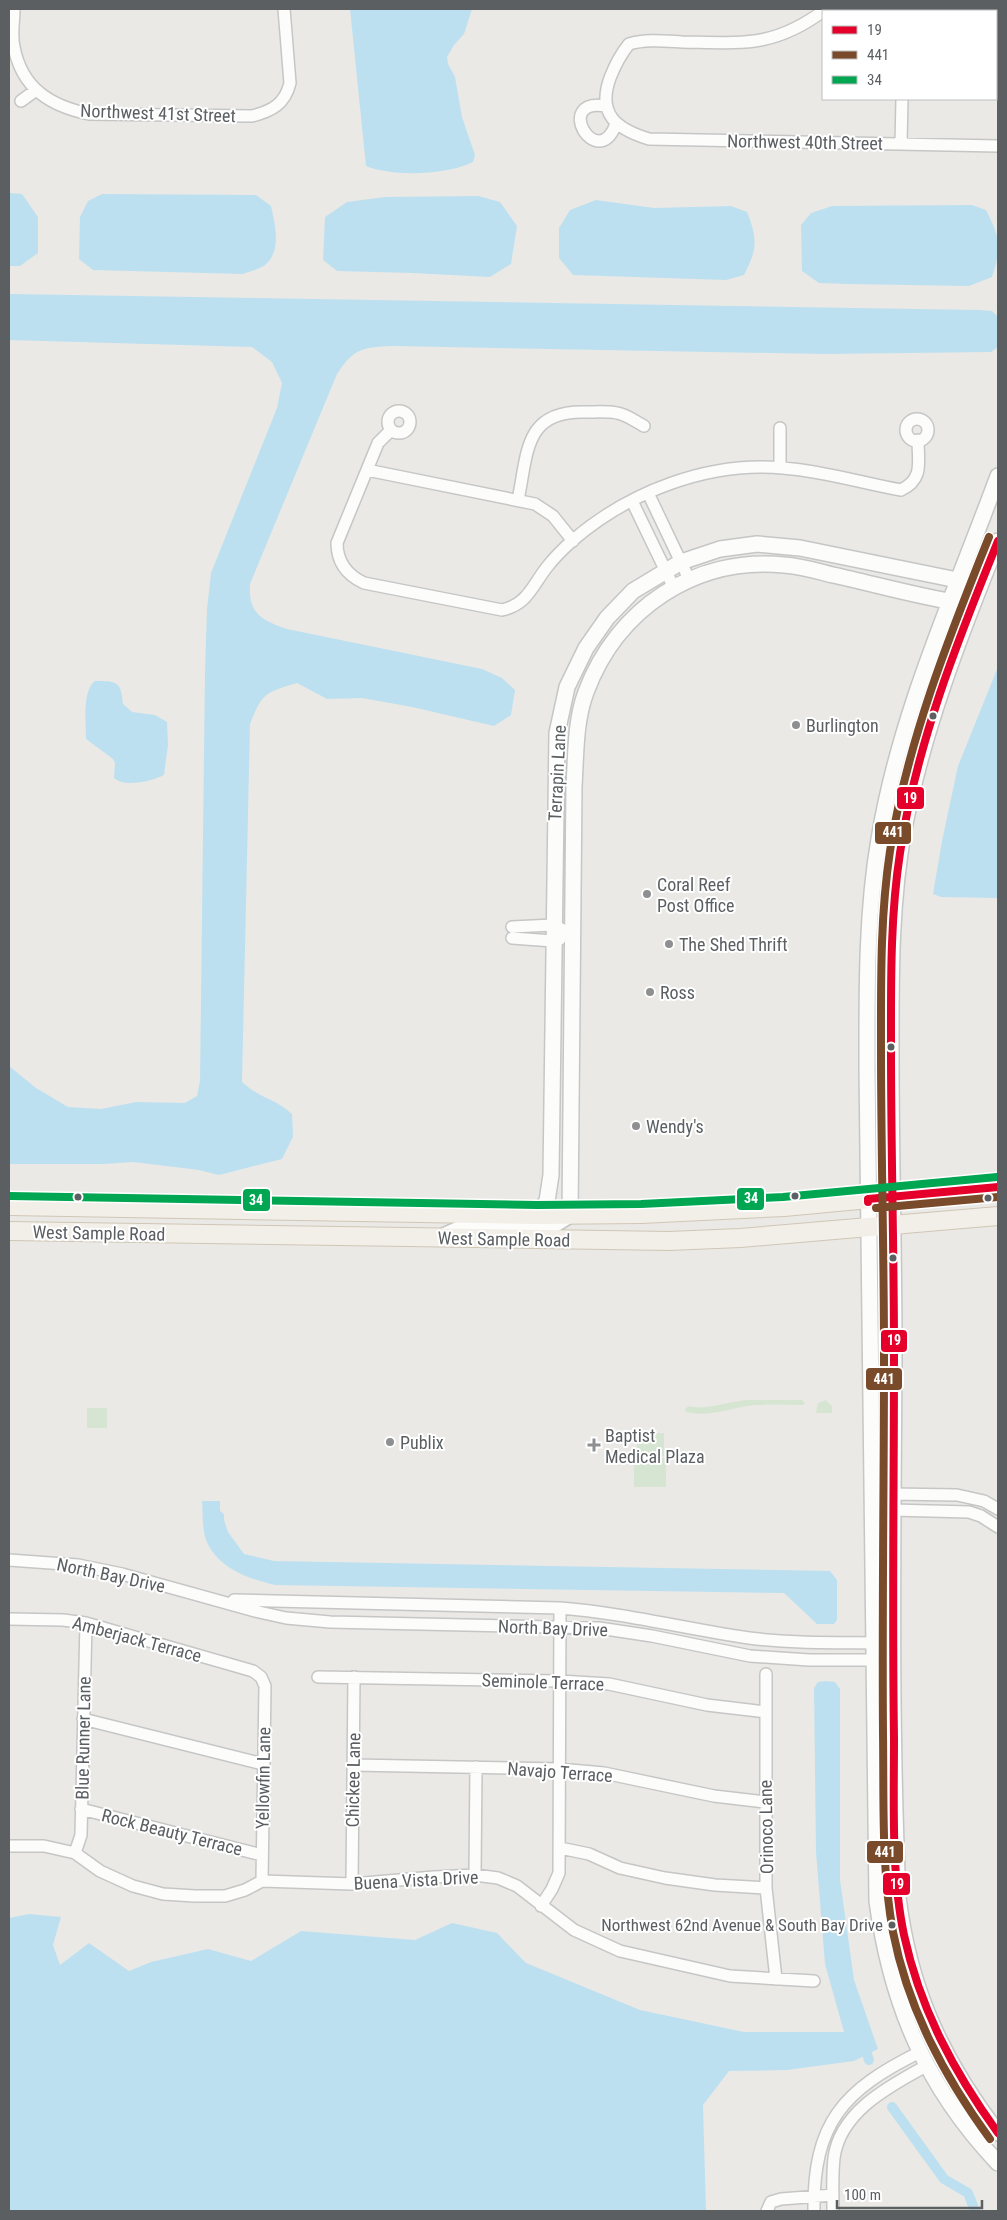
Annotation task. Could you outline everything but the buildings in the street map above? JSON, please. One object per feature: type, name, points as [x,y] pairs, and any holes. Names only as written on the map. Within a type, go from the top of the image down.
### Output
[{"type":"main road","name":"West Sample Road","points":[[9,1206],[570,1215],[712,1212],[998,1187]]},
{"type":"main road","points":[[242,1235],[248,1228],[275,1210]]},
{"type":"main road","name":"West Sample Road","points":[[9,1232],[703,1240],[998,1216]]},
{"type":"street","name":"Northwest 41st Street","points":[[14,9],[13,46],[23,73],[36,90],[52,103],[89,114],[252,116],[269,111],[283,101],[290,83],[284,9]]},
{"type":"street","points":[[606,106],[596,104],[586,108],[580,117],[580,127],[585,136],[594,140],[604,139],[612,133],[616,124],[606,106],[607,86],[618,58],[628,44],[645,41],[737,43],[762,41],[788,33],[822,12]]},
{"type":"street","points":[[21,101],[36,90]]},
{"type":"street","points":[[901,144],[902,100]]},
{"type":"street","name":"Northwest 40th Street","points":[[616,124],[625,130],[649,139],[998,146]]},
{"type":"street","points":[[518,500],[530,442],[536,430],[556,414],[568,411],[618,413],[644,426]]},
{"type":"street","points":[[780,428],[780,467]]},
{"type":"street","points":[[392,430],[378,444],[337,543],[337,553],[341,562],[354,578],[364,583],[502,610],[512,608],[522,601],[547,566],[573,541],[601,520],[648,493],[678,481],[706,474],[757,467],[780,467],[902,490],[912,485],[918,476],[918,440]]},
{"type":"street","points":[[367,470],[535,504],[553,516],[573,541]]},
{"type":"street","points":[[998,476],[920,678],[896,756],[879,839],[869,926],[867,973],[871,1503],[877,1901],[884,1947],[895,1990],[926,2066],[970,2131],[998,2163]]},
{"type":"street","points":[[648,493],[689,579]]},
{"type":"street","points":[[632,501],[673,586]]},
{"type":"street","points":[[998,541],[972,605],[941,693],[915,778],[904,831],[893,926],[890,995],[893,1225],[892,1510],[896,1853],[901,1922],[919,1997],[946,2056],[971,2098],[998,2133]]},
{"type":"street","name":"Terrapin Lane","points":[[537,1215],[547,1201],[550,1192],[557,733],[567,687],[586,648],[607,618],[633,591],[681,562],[720,549],[757,544],[800,548],[980,586]]},
{"type":"street","points":[[786,565],[792,559],[801,556],[845,557]]},
{"type":"street","name":"Terrapin Lane","points":[[570,1215],[574,786],[577,734],[586,693],[602,657],[619,631],[673,586],[689,579],[733,567],[758,563],[786,565],[972,605]]},
{"type":"street","points":[[896,756],[908,762],[915,778]]},
{"type":"street","points":[[553,926],[574,935],[553,941],[512,932],[553,926]]},
{"type":"street","points":[[869,926],[893,926]]},
{"type":"street","points":[[438,1238],[461,1228],[537,1230],[554,1225],[570,1215]]},
{"type":"street","points":[[871,1503],[892,1494],[957,1495],[984,1501],[998,1509]]},
{"type":"street","points":[[871,1503],[892,1510],[969,1512],[981,1516],[998,1527]]},
{"type":"street","name":"North Bay Drive","points":[[9,1560],[78,1565],[286,1618],[330,1622],[599,1628],[652,1636],[731,1653],[808,1660],[894,1660]]},
{"type":"street","name":"North Bay Drive","points":[[213,1598],[273,1602],[560,1608],[598,1611],[733,1635],[807,1643],[894,1643]]},
{"type":"street","points":[[541,1906],[552,1889],[559,1873],[560,1608]]},
{"type":"street","name":"Amberjack Terrace","points":[[9,1619],[63,1620],[86,1623],[253,1671],[261,1677]]},
{"type":"street","name":"Blue Runner Lane","points":[[75,1853],[81,1835],[86,1623]]},
{"type":"street","points":[[731,1653],[733,1635]]},
{"type":"street","name":"Orinoco Lane","points":[[766,1674],[766,1888],[776,1979]]},
{"type":"street","name":"Yellowfin Lane","points":[[261,1677],[265,1686],[262,1881]]},
{"type":"street","name":"Seminole Terrace","points":[[318,1677],[560,1681],[610,1684],[707,1704],[766,1712]]},
{"type":"street","name":"Chickee Lane","points":[[352,1884],[354,1677]]},
{"type":"street","points":[[83,1719],[263,1764]]},
{"type":"street","name":"Navajo Terrace","points":[[354,1765],[559,1769],[604,1773],[714,1796],[765,1802]]},
{"type":"street","points":[[474,1875],[476,1767]]},
{"type":"street","name":"Rock Beauty Terrace","points":[[81,1809],[262,1855]]},
{"type":"street","name":"Buena Vista Drive","points":[[9,1846],[44,1846],[75,1853],[100,1871],[133,1886],[163,1894],[225,1896],[245,1890],[262,1881],[352,1884],[474,1875],[498,1878],[517,1886],[574,1930],[620,1951],[730,1976],[814,1981]]},
{"type":"street","points":[[560,1848],[589,1854],[620,1868],[665,1878],[715,1885],[766,1888]]},
{"type":"street","points":[[814,2211],[815,2173],[820,2146],[841,2103],[872,2079],[920,2052]]},
{"type":"street","points":[[832,2211],[834,2156],[856,2114],[884,2091],[926,2066]]},
{"type":"street","points":[[841,2103],[856,2114]]},
{"type":"street","points":[[826,2134],[840,2142]]},
{"type":"street","points":[[767,2211],[771,2202],[781,2199],[832,2195]]},
{"type":"green space","points":[[748,1400],[802,1400],[805,1403],[803,1405],[756,1405],[704,1414],[695,1414],[685,1410],[688,1406],[710,1407]]},
{"type":"green space","points":[[826,1400],[832,1406],[832,1413],[816,1413],[818,1403]]},
{"type":"green space","points":[[87,1408],[107,1408],[107,1428],[87,1428]]},
{"type":"green space","points":[[637,1433],[664,1433],[664,1456],[637,1455]]},
{"type":"green space","points":[[634,1457],[666,1458],[666,1487],[634,1487]]},
{"type":"water","points":[[350,9],[472,9],[464,34],[454,45],[447,57],[448,64],[455,77],[462,117],[475,155],[473,162],[449,170],[420,173],[390,172],[366,166]]},
{"type":"water","points":[[9,193],[22,194],[38,217],[38,253],[20,266],[9,266]]},
{"type":"water","points":[[102,194],[256,195],[271,206],[276,237],[274,252],[265,265],[243,274],[93,270],[79,259],[80,217],[88,201]]},
{"type":"water","points":[[478,196],[500,202],[517,226],[511,264],[490,277],[337,271],[323,260],[325,217],[347,202],[385,197]]},
{"type":"water","points":[[596,200],[654,208],[731,206],[747,212],[754,237],[752,258],[744,275],[726,280],[573,275],[559,258],[559,228],[570,210]]},
{"type":"water","points":[[972,205],[986,210],[997,235],[998,250],[992,277],[969,286],[819,283],[802,271],[801,225],[811,213],[832,206]]},
{"type":"water","points":[[9,294],[979,310],[992,311],[998,317],[998,347],[991,352],[824,354],[393,346],[367,348],[354,354],[337,374],[250,584],[251,602],[254,609],[264,619],[287,629],[482,669],[502,678],[515,690],[511,715],[494,726],[412,707],[362,698],[327,699],[297,683],[266,695],[258,706],[250,724],[242,1082],[292,1114],[293,1137],[282,1159],[219,1175],[199,1170],[133,1162],[103,1164],[9,1164],[9,1066],[36,1088],[68,1107],[101,1109],[136,1102],[185,1103],[197,1096],[200,1081],[205,673],[207,609],[211,573],[277,408],[282,383],[272,362],[252,347],[9,340]]},
{"type":"water","points":[[998,667],[998,898],[941,897],[933,894],[958,766]]},
{"type":"water","points":[[95,681],[108,681],[116,684],[121,691],[123,704],[132,712],[155,715],[167,722],[168,745],[164,775],[146,781],[131,783],[125,783],[114,778],[115,763],[113,759],[86,739],[86,699],[91,685]]},
{"type":"water","points":[[202,1501],[220,1501],[220,1511],[224,1514],[228,1532],[244,1554],[274,1561],[830,1571],[837,1580],[837,1620],[834,1624],[817,1624],[784,1593],[275,1585],[235,1571],[211,1550],[206,1540],[203,1526]]},
{"type":"water","points":[[818,1682],[835,1682],[840,1689],[840,1880],[854,1980],[878,2049],[854,2061],[787,2070],[729,2071],[703,2105],[706,2211],[9,2211],[9,1918],[29,1914],[61,1917],[53,1945],[60,1965],[89,1943],[129,1971],[151,1962],[208,1949],[251,1961],[301,1931],[415,1940],[452,1923],[497,1933],[526,1963],[640,2010],[744,2032],[844,2032],[825,1964],[816,1852],[814,1688]]},
{"type":"waterway","points":[[863,2042],[869,2060]]},
{"type":"waterway","points":[[892,2107],[944,2179],[968,2193],[975,2211]]},
{"type":"transit line","name":"441","points":[[989,537],[930,692],[897,811],[884,900],[881,1125],[884,1354],[883,1808],[889,1907],[900,1960],[918,2015],[943,2066],[990,2139]]},
{"type":"transit line","name":"19","points":[[998,541],[940,694],[927,733],[907,813],[894,902],[891,1025],[894,1315],[894,1812],[897,1887],[904,1935],[919,1989],[929,2014],[953,2063],[998,2133]]},
{"type":"transit line","name":"34","points":[[9,1196],[537,1205],[641,1204],[783,1197],[997,1177]]},
{"type":"transit line","name":"19","points":[[868,1202],[868,1199],[998,1187]]},
{"type":"transit line","name":"441","points":[[876,1208],[998,1197]]},
{"type":"place","name":"Burlington","points":[[796,725]]},
{"type":"place","name":"Coral Reef Post Office","points":[[647,894]]},
{"type":"place","name":"The Shed Thrift","points":[[669,944]]},
{"type":"place","name":"Ross","points":[[650,992]]},
{"type":"place","name":"Wendy's","points":[[636,1126]]},
{"type":"place","name":"Publix","points":[[390,1442]]},
{"type":"place","name":"Baptist Medical Plaza","points":[[594,1445]]},
{"type":"place","name":"Northwest 62nd Avenue & South Bay Drive","points":[[892,1925]]}]
